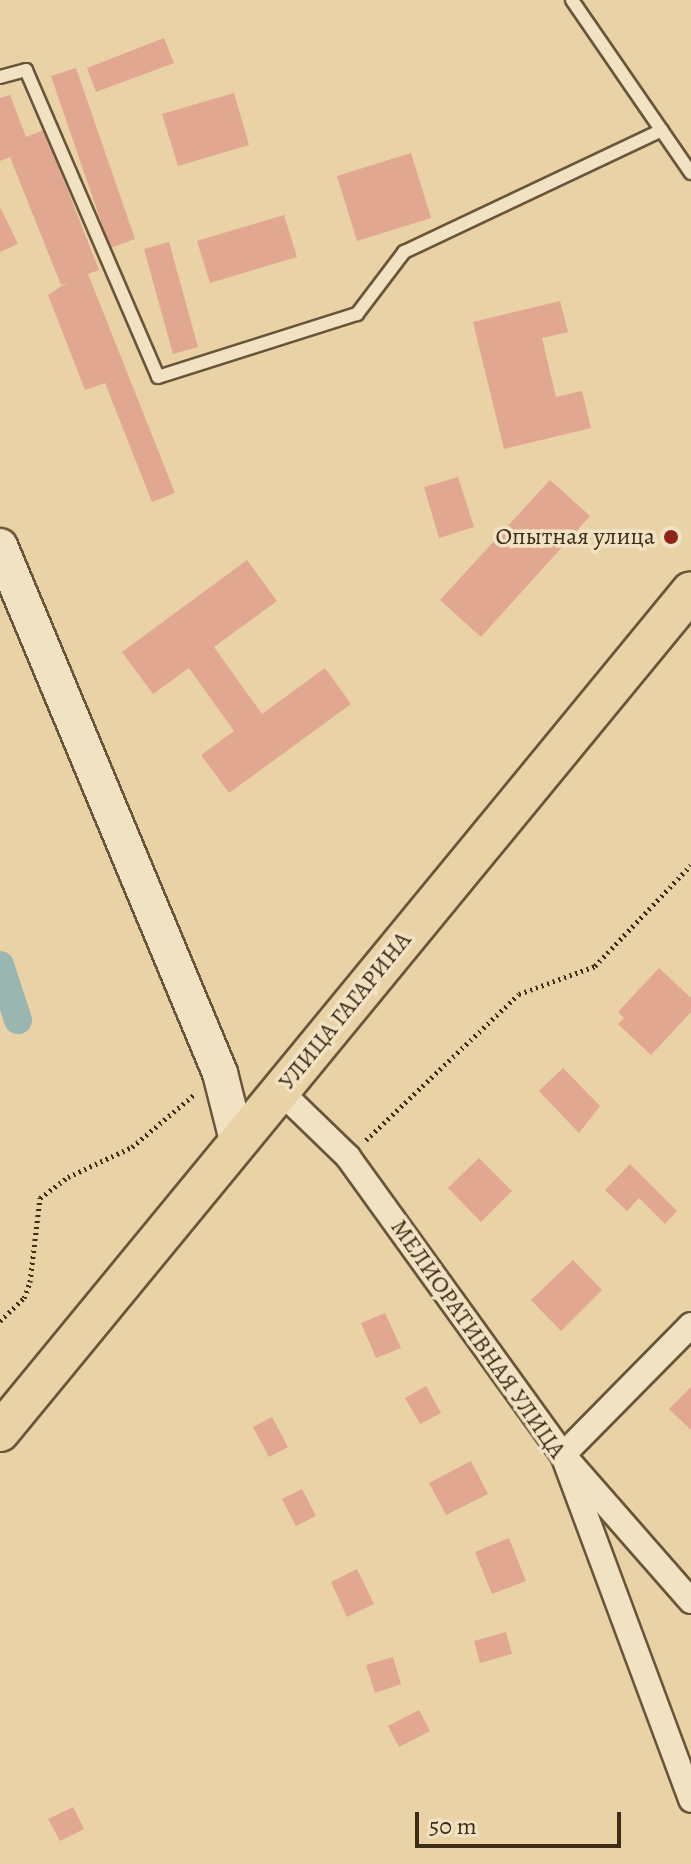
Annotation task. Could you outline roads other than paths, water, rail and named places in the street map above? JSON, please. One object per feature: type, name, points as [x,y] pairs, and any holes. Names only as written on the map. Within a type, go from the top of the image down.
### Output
[{"type":"main road","name":"УЛИЦА ГАГАРИНА","points":[[7,1424],[237,1140],[691,591]]},
{"type":"street","points":[[0,546],[220,1073],[237,1140]]},
{"type":"street","name":"МЕЛИОРАТИВНАЯ УЛИЦА","points":[[280,1091],[348,1157],[563,1455],[691,1800]]},
{"type":"street","points":[[691,1325],[563,1455],[691,1601]]},
{"type":"lane","points":[[572,0],[691,173]]},
{"type":"lane","points":[[0,77],[26,70],[158,377],[357,314],[404,252],[662,130]]},
{"type":"waterway","points":[[0,965],[18,1020]]},
{"type":"place","name":"Опытная улица","points":[[671,537]]}]
